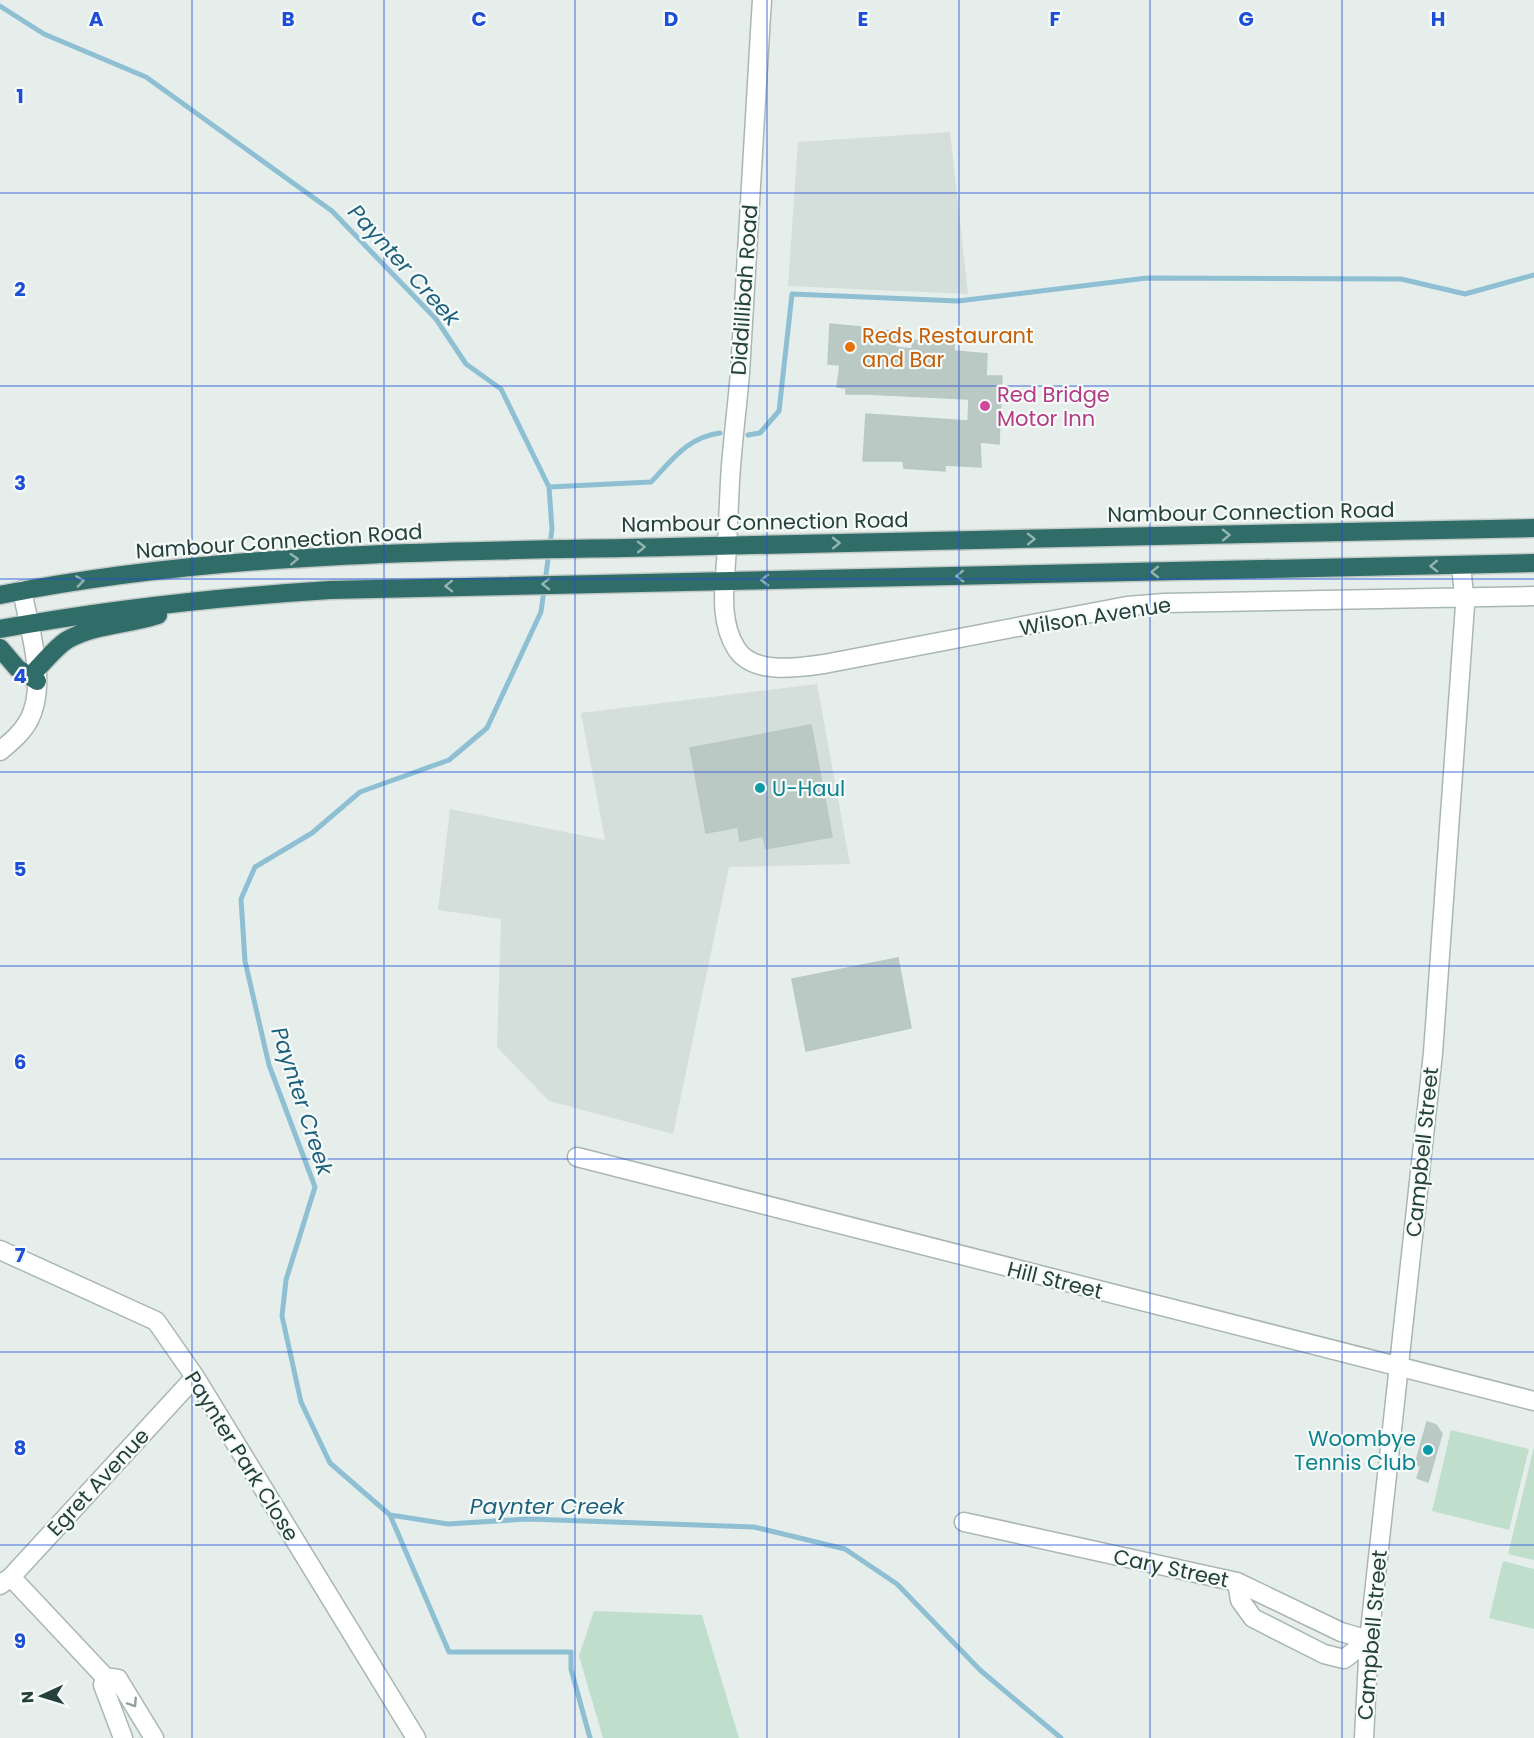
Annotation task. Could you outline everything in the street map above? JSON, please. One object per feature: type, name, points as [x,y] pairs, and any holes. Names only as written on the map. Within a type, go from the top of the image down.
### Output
[{"type":"highway","name":"Nambour Connection Road","points":[[0,595],[175,568],[386,553],[1534,528]]},
{"type":"highway","points":[[0,629],[69,617],[206,600],[330,590],[1534,563]]},
{"type":"highway","points":[[0,648],[17,668],[37,676],[66,641],[94,628],[141,621],[206,600]]},
{"type":"street","name":"Diddillibah Road","points":[[724,581],[762,0]]},
{"type":"street","name":"Campbell Street","points":[[1364,1738],[1369,1640],[1433,1053],[1464,598],[1461,565]]},
{"type":"street","name":"Wilson Avenue","points":[[724,581],[726,620],[735,647],[742,657],[755,664],[784,667],[824,664],[1127,606],[1188,602],[1534,596]]},
{"type":"street","points":[[0,751],[22,730],[35,705],[37,676],[22,590]]},
{"type":"street","name":"Hill Street","points":[[577,1157],[1534,1401]]},
{"type":"street","name":"Paynter Park Close","points":[[0,1250],[156,1321],[195,1377],[416,1738]]},
{"type":"street","name":"Egret Avenue","points":[[6,1581],[195,1377]]},
{"type":"street","name":"Cary Street","points":[[964,1522],[1237,1582],[1341,1632],[1369,1640]]},
{"type":"street","points":[[6,1581],[105,1677],[118,1679],[154,1738]]},
{"type":"street","points":[[1237,1582],[1240,1600],[1253,1618],[1324,1654],[1344,1659],[1369,1640]]},
{"type":"street","points":[[105,1677],[104,1685],[123,1738]]},
{"type":"shaded area","points":[[950,132],[968,294],[788,286],[798,142]]},
{"type":"shaded area","points":[[817,684],[850,864],[729,867],[673,1134],[549,1101],[497,1047],[501,919],[438,910],[450,809],[605,840],[581,713]]},
{"type":"green space","points":[[1451,1430],[1529,1449],[1509,1530],[1432,1511]]},
{"type":"green space","points":[[1534,1447],[1534,1560],[1508,1554]]},
{"type":"green space","points":[[1503,1561],[1534,1569],[1534,1629],[1489,1618]]},
{"type":"green space","points":[[594,1611],[702,1615],[739,1738],[603,1738],[579,1656]]},
{"type":"building","name":"Reds Restaurant and Bar","points":[[830,324],[870,328],[872,373],[869,376],[867,394],[846,394],[846,388],[837,387],[840,365],[828,364]]},
{"type":"building","name":"Red Bridge Motor Inn","points":[[871,330],[898,331],[895,347],[912,349],[913,340],[954,344],[954,351],[987,354],[986,376],[1002,376],[999,444],[980,442],[981,467],[945,465],[945,471],[904,468],[903,461],[863,461],[866,414],[968,421],[969,399],[867,394],[869,376],[872,373]]},
{"type":"building","name":"U-Haul","points":[[811,725],[832,837],[766,849],[763,836],[740,841],[738,827],[706,833],[690,748]]},
{"type":"building","points":[[898,958],[911,1028],[806,1051],[792,979]]},
{"type":"building","name":"Woombye Tennis Club","points":[[1427,1422],[1436,1425],[1442,1434],[1428,1482],[1417,1478],[1421,1466],[1415,1465]]},
{"type":"waterway","name":"Paynter Creek","points":[[0,6],[44,34],[146,77],[332,211],[436,319],[466,364],[501,389],[549,487],[552,529],[541,612],[487,728],[449,760],[360,792],[312,833],[255,867],[241,899],[245,961],[269,1065],[315,1187],[286,1280],[282,1316],[301,1402],[330,1463],[390,1515],[448,1524],[528,1519],[754,1527],[845,1549],[897,1584],[980,1670],[1061,1738]]},
{"type":"waterway","points":[[748,435],[760,433],[779,411],[792,294],[958,301],[1147,278],[1401,279],[1465,294],[1534,275]]},
{"type":"waterway","points":[[549,487],[651,482],[690,444],[709,435],[720,433]]},
{"type":"waterway","points":[[390,1515],[449,1652],[571,1652],[571,1669],[590,1738]]},
{"type":"place","name":"Reds Restaurant and Bar","points":[[850,347]]},
{"type":"place","name":"Red Bridge Motor Inn","points":[[985,406]]},
{"type":"place","name":"U-Haul","points":[[760,788]]},
{"type":"place","name":"Woombye Tennis Club","points":[[1428,1450]]}]
